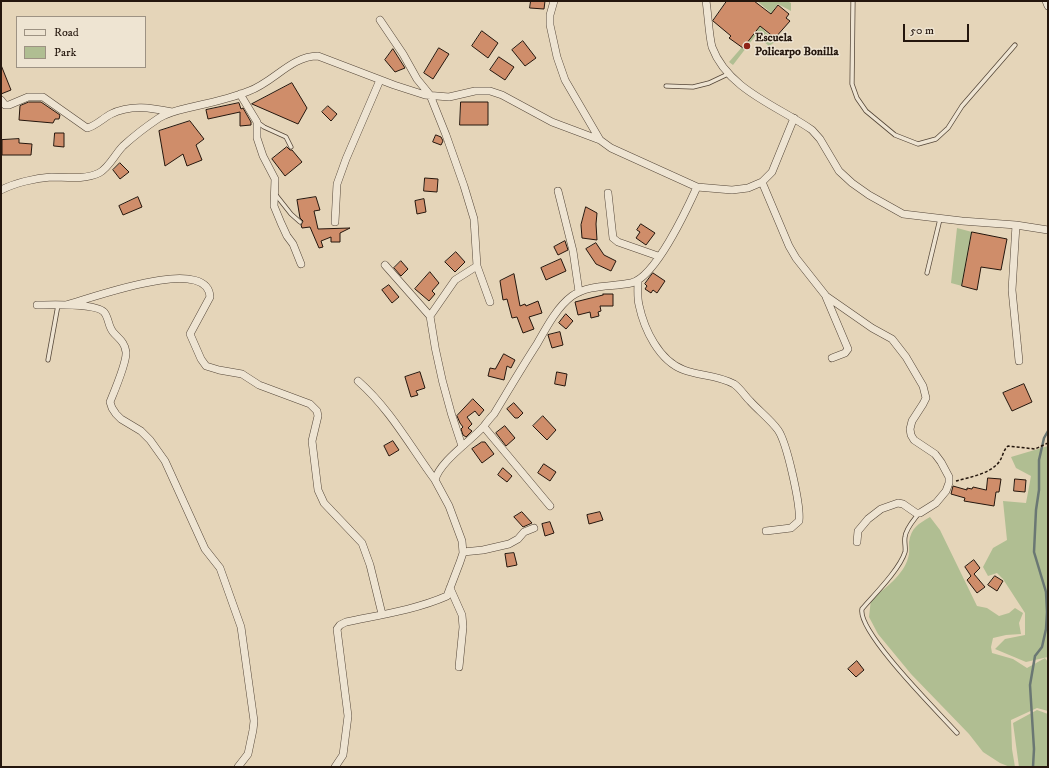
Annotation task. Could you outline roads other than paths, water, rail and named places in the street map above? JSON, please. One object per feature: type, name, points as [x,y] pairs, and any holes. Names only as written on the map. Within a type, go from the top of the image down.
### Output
[{"type":"street","points":[[554,1],[550,15],[550,24],[557,57],[565,80],[600,140]]},
{"type":"street","points":[[706,1],[712,46],[729,74],[746,90],[812,130],[820,139],[839,171],[869,195],[903,214],[940,219],[1016,225],[1048,230]]},
{"type":"street","points":[[1046,1],[1048,6]]},
{"type":"street","points":[[380,20],[403,54],[417,80],[430,95],[464,186],[474,219],[477,266],[490,302]]},
{"type":"street","points":[[1,190],[42,178],[90,176],[98,173],[104,170],[123,147],[160,117],[259,87],[287,66],[309,56],[318,56],[380,80],[425,95],[449,97],[475,91],[490,92],[502,95],[552,122],[600,140],[611,148],[696,187],[732,190],[748,188],[762,182],[772,172],[794,118]]},
{"type":"street","points":[[335,222],[337,184],[346,159],[380,80]]},
{"type":"street","points":[[240,94],[257,122],[257,138],[263,156],[275,179],[274,206],[286,236],[293,244],[300,264]]},
{"type":"street","points":[[1,111],[3,102],[9,105],[28,97],[44,97],[87,128],[118,110],[151,108],[173,112]]},
{"type":"street","points":[[762,182],[789,246],[796,258],[826,296],[848,349],[844,353],[832,358]]},
{"type":"street","points":[[436,480],[438,472],[442,467],[462,446],[484,427],[494,414],[562,305],[579,292],[612,284],[631,283],[647,273],[684,215],[696,187]]},
{"type":"street","points":[[558,191],[573,251],[579,292]]},
{"type":"street","points":[[608,193],[613,238],[618,242],[658,256]]},
{"type":"street","points":[[1016,225],[1012,290],[1019,361]]},
{"type":"street","points":[[385,265],[430,316],[432,333],[445,391],[462,446]]},
{"type":"street","points":[[430,316],[455,280],[477,266]]},
{"type":"street","points":[[66,305],[141,283],[179,278],[196,280],[206,286],[210,297],[190,334],[206,366],[242,374],[259,385],[310,404],[317,411],[318,416],[312,441],[318,490],[324,503],[362,544],[370,565],[382,614]]},
{"type":"street","points":[[638,280],[639,304],[646,328],[661,355],[684,371],[714,376],[733,384],[773,423],[779,432],[783,441],[795,485],[799,521],[791,528],[766,531]]},
{"type":"street","points":[[826,296],[872,328],[892,339],[906,357],[923,386],[926,398],[924,404],[912,422],[910,429],[912,435],[914,440],[935,454],[942,462],[949,477],[949,483],[946,491],[936,502],[920,513],[916,513],[903,504],[898,503],[881,509],[868,519],[858,531],[857,542]]},
{"type":"street","points":[[37,305],[66,305],[99,309],[104,312],[113,332],[119,337],[126,353],[110,402],[112,408],[121,419],[141,431],[150,440],[165,461],[206,549],[211,558],[220,568],[241,627],[254,721],[248,754],[238,767]]},
{"type":"street","points":[[335,767],[342,755],[348,716],[337,629],[340,625],[346,622],[382,614],[447,596],[463,552],[460,533],[436,480],[389,414],[367,389],[358,382]]},
{"type":"street","points":[[484,427],[550,506]]},
{"type":"street","points":[[463,552],[483,550],[509,544],[518,539],[524,532],[534,528]]},
{"type":"street","points":[[450,588],[462,615],[463,627],[459,667]]},
{"type":"lane","points":[[853,1],[852,84],[857,98],[866,111],[895,135],[918,144],[936,139],[948,128],[962,106],[1015,45]]},
{"type":"lane","points":[[666,86],[693,87],[709,83],[729,74]]},
{"type":"lane","points":[[257,122],[264,127],[286,137],[289,140],[291,147]]},
{"type":"lane","points":[[274,193],[291,214],[300,222]]},
{"type":"lane","points":[[927,273],[940,219]]},
{"type":"lane","points":[[48,360],[58,305]]},
{"type":"lane","points":[[920,513],[911,524],[905,536],[905,552],[892,574],[862,609],[862,613],[871,634],[880,646],[958,733]]},
{"type":"waterway","points":[[1033,767],[1034,749],[1030,685],[1035,656],[1042,647],[1046,629],[1047,612],[1046,592],[1034,552],[1036,510],[1039,490],[1039,460],[1044,438],[1048,431]]},
{"type":"place","name":"Escuela Policarpo Bonilla","points":[[747,46]]}]
